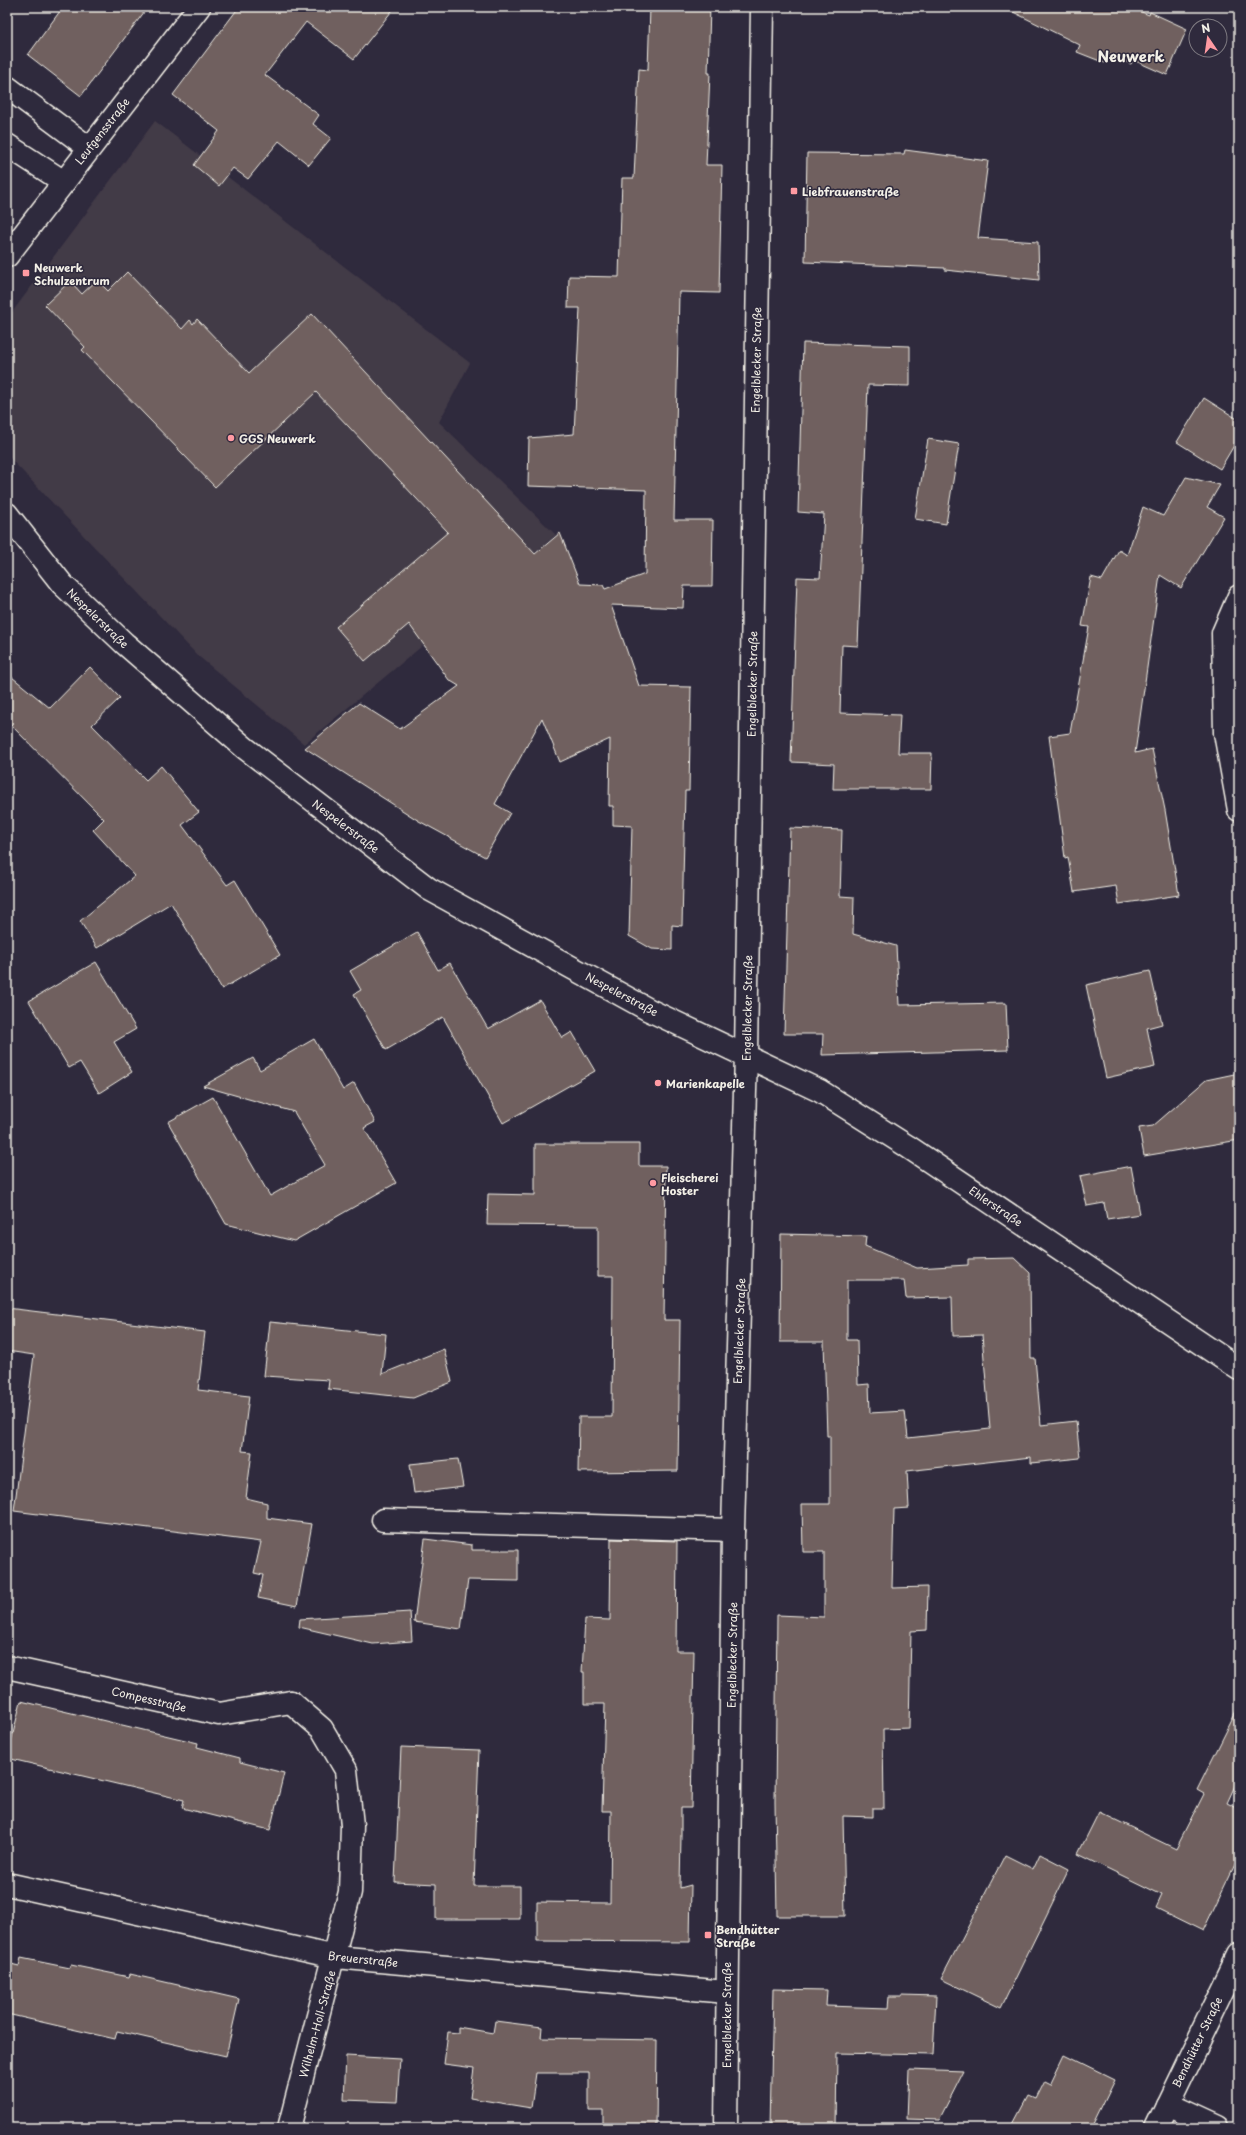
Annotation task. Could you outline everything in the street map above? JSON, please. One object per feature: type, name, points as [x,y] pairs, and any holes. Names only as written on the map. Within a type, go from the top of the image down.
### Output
[{"type":"street","name":"Leufgensstraße","points":[[7,256],[199,7]]},
{"type":"street","name":"Engelblecker Straße","points":[[726,2128],[726,1992],[734,1530],[746,1054],[762,7]]},
{"type":"street","points":[[7,87],[89,148]]},
{"type":"street","points":[[7,145],[64,182]]},
{"type":"street","name":"Nespelerstraße","points":[[7,514],[62,584],[124,643],[245,748],[429,890],[649,1010],[746,1054]]},
{"type":"street","points":[[1239,596],[1222,633],[1225,733],[1239,810]]},
{"type":"street","name":"Ehlerstraße","points":[[746,1054],[820,1091],[907,1146],[1239,1369]]},
{"type":"street","points":[[383,1520],[734,1530]]},
{"type":"street","name":"Compesstraße","points":[[7,1666],[219,1714],[291,1702]]},
{"type":"street","name":"Wilhelm-Holl-Straße","points":[[289,2128],[350,1892],[352,1825],[346,1770],[322,1729],[291,1702]]},
{"type":"street","name":"Breuerstraße","points":[[7,1884],[334,1957],[726,1992]]},
{"type":"street","name":"Bendhütter Straße","points":[[1156,2128],[1239,1956]]},
{"type":"street","points":[[1167,2105],[1217,2128]]},
{"type":"shaded area","name":"GGS Neuwerk","points":[[155,121],[470,363],[439,422],[556,535],[304,744],[197,655],[7,455],[7,319]]},
{"type":"building","points":[[63,7],[148,7],[81,96],[28,55]]},
{"type":"building","points":[[239,7],[395,7],[354,59],[306,22],[265,75],[319,115],[313,124],[331,138],[309,165],[279,141],[248,179],[233,168],[219,186],[194,165],[219,131],[173,95]]},
{"type":"building","points":[[650,7],[710,7],[708,73],[710,73],[706,165],[722,165],[719,293],[679,292],[674,520],[713,520],[712,586],[684,586],[683,608],[611,605],[639,686],[691,687],[689,791],[685,791],[682,926],[672,925],[672,950],[652,949],[629,936],[632,826],[613,825],[613,806],[609,806],[610,739],[560,762],[542,718],[495,804],[510,813],[485,857],[419,821],[305,748],[359,703],[400,729],[459,686],[449,680],[409,624],[365,661],[336,627],[448,532],[316,392],[215,487],[82,350],[85,347],[45,305],[70,281],[82,294],[97,280],[108,291],[127,272],[182,329],[190,320],[193,324],[197,319],[249,373],[312,314],[535,554],[560,533],[580,584],[603,585],[605,589],[645,574],[646,490],[528,486],[529,438],[574,434],[580,308],[568,308],[569,276],[619,277],[622,178],[634,178],[639,69],[648,70]]},
{"type":"building","points":[[1003,7],[1129,7],[1149,15],[1150,12],[1187,29],[1167,75],[1133,60],[1131,64],[1109,54],[1105,63],[1077,52],[1080,45]]},
{"type":"building","points":[[905,150],[988,161],[978,238],[1038,242],[1039,280],[945,270],[945,268],[805,262],[807,153],[904,154]]},
{"type":"building","points":[[803,343],[910,346],[910,386],[868,385],[858,646],[842,645],[840,713],[900,715],[898,753],[932,753],[931,789],[833,789],[834,764],[791,762],[797,577],[820,578],[824,514],[798,512]]},
{"type":"building","points":[[1204,398],[1239,420],[1239,437],[1220,469],[1177,442]]},
{"type":"building","points":[[928,439],[959,444],[946,524],[915,519]]},
{"type":"building","points":[[1186,477],[1220,485],[1207,507],[1224,517],[1181,588],[1160,575],[1135,753],[1152,749],[1165,810],[1179,895],[1119,904],[1116,886],[1074,892],[1068,857],[1065,858],[1049,736],[1070,733],[1089,627],[1082,626],[1091,577],[1102,580],[1119,550],[1127,555],[1143,507],[1163,516]]},
{"type":"building","points":[[90,667],[120,698],[92,725],[146,780],[161,766],[199,812],[182,825],[227,885],[235,880],[280,955],[222,989],[171,903],[97,948],[80,921],[135,876],[93,830],[104,819],[7,721],[7,673],[50,708]]},
{"type":"building","points":[[790,828],[842,830],[840,896],[854,897],[853,934],[896,946],[899,1005],[1006,1003],[1008,1050],[822,1055],[823,1034],[784,1034]]},
{"type":"building","points":[[417,932],[438,970],[450,963],[488,1029],[540,1000],[562,1038],[572,1032],[595,1071],[503,1123],[443,1017],[386,1050],[354,994],[361,990],[350,971]]},
{"type":"building","points":[[96,962],[136,1029],[114,1042],[132,1072],[99,1093],[80,1062],[69,1068],[29,1001]]},
{"type":"building","points":[[1150,971],[1162,1024],[1147,1028],[1155,1067],[1106,1078],[1086,985]]},
{"type":"building","points":[[314,1039],[343,1090],[354,1083],[375,1122],[364,1128],[396,1183],[294,1241],[226,1224],[168,1122],[213,1097],[270,1196],[325,1165],[294,1112],[203,1086],[253,1058],[260,1070]]},
{"type":"building","points":[[1239,1073],[1239,1140],[1144,1156],[1139,1128],[1153,1126],[1206,1080]]},
{"type":"building","points":[[535,1144],[639,1144],[639,1166],[666,1166],[664,1320],[680,1320],[678,1471],[578,1472],[579,1417],[612,1417],[613,1276],[598,1276],[598,1226],[487,1225],[488,1194],[535,1195]]},
{"type":"building","points":[[1131,1166],[1140,1214],[1107,1219],[1104,1203],[1087,1206],[1080,1176]]},
{"type":"building","points":[[781,1234],[866,1236],[865,1246],[917,1268],[968,1265],[968,1259],[1014,1258],[1030,1273],[1031,1358],[1035,1358],[1041,1425],[1076,1421],[1080,1458],[1031,1463],[1031,1457],[907,1471],[909,1508],[894,1509],[892,1588],[928,1587],[927,1630],[911,1631],[909,1728],[883,1729],[884,1808],[873,1808],[873,1817],[843,1816],[845,1916],[777,1916],[775,1802],[777,1615],[824,1617],[824,1552],[803,1552],[802,1504],[830,1504],[830,1436],[827,1436],[824,1342],[780,1342]],"holes":[[[847,1280],[904,1280],[906,1298],[952,1297],[953,1336],[982,1335],[990,1429],[908,1438],[905,1411],[870,1413],[869,1384],[858,1385],[857,1340],[847,1340]]]},
{"type":"building","points":[[7,1308],[205,1332],[198,1390],[249,1396],[242,1451],[252,1452],[246,1498],[267,1503],[267,1518],[312,1524],[297,1606],[258,1598],[263,1575],[254,1573],[261,1542],[14,1511],[34,1355],[7,1351]]},
{"type":"building","points":[[270,1322],[386,1334],[382,1374],[444,1349],[452,1382],[413,1398],[328,1389],[329,1380],[264,1376]]},
{"type":"building","points":[[458,1459],[463,1487],[414,1493],[410,1464]]},
{"type":"building","points":[[425,1539],[472,1545],[472,1550],[518,1550],[518,1581],[468,1580],[461,1629],[414,1622]]},
{"type":"building","points":[[611,1539],[677,1541],[676,1651],[694,1651],[691,1808],[681,1808],[680,1888],[691,1885],[690,1942],[537,1941],[537,1902],[610,1903],[611,1811],[602,1811],[605,1704],[584,1704],[584,1672],[582,1672],[585,1619],[610,1620]]},
{"type":"building","points":[[410,1612],[412,1641],[373,1644],[299,1627],[300,1619]]},
{"type":"building","points":[[21,1701],[198,1743],[197,1747],[240,1758],[240,1762],[284,1773],[270,1830],[182,1808],[184,1800],[7,1758]]},
{"type":"building","points":[[1239,1706],[1239,1777],[1227,1803],[1239,1809],[1239,1856],[1203,1931],[1156,1908],[1162,1895],[1078,1854],[1099,1812],[1176,1849],[1204,1794],[1197,1790]]},
{"type":"building","points":[[401,1747],[479,1750],[474,1886],[520,1886],[520,1919],[436,1919],[436,1884],[395,1882]]},
{"type":"building","points":[[1040,1854],[1069,1869],[1001,2008],[941,1979],[1005,1855],[1033,1869]]},
{"type":"building","points":[[21,1958],[70,1968],[71,1965],[129,1977],[130,1974],[239,1999],[226,2056],[117,2031],[115,2039],[7,2014],[7,1963],[19,1966]]},
{"type":"building","points":[[773,1989],[827,1990],[826,2006],[888,2008],[889,1997],[902,1997],[902,1995],[936,1996],[933,2055],[837,2053],[836,2128],[770,2128]]},
{"type":"building","points":[[495,2021],[542,2027],[541,2038],[657,2040],[656,2128],[603,2128],[603,2111],[589,2111],[589,2073],[536,2073],[531,2108],[470,2098],[474,2068],[444,2064],[448,2032],[458,2033],[458,2027],[493,2033]]},
{"type":"building","points":[[1064,2055],[1115,2080],[1092,2127],[1095,2128],[1011,2128],[1028,2096],[1035,2099],[1044,2081],[1050,2084]]},
{"type":"building","points":[[346,2056],[400,2059],[397,2102],[344,2100]]},
{"type":"building","points":[[909,2069],[964,2071],[939,2120],[907,2119]]},
{"type":"place","name":"Liebfrauenstraße","points":[[794,191]]},
{"type":"place","name":"Neuwerk Schulzentrum","points":[[26,273]]},
{"type":"place","name":"GGS Neuwerk","points":[[231,438]]},
{"type":"place","name":"Marienkapelle","points":[[658,1083]]},
{"type":"place","name":"Fleischerei Hoster","points":[[653,1183]]},
{"type":"place","name":"Bendhütter Straße","points":[[708,1935]]},
{"type":"district","name":"Neuwerk","points":[[1131,55]]}]
